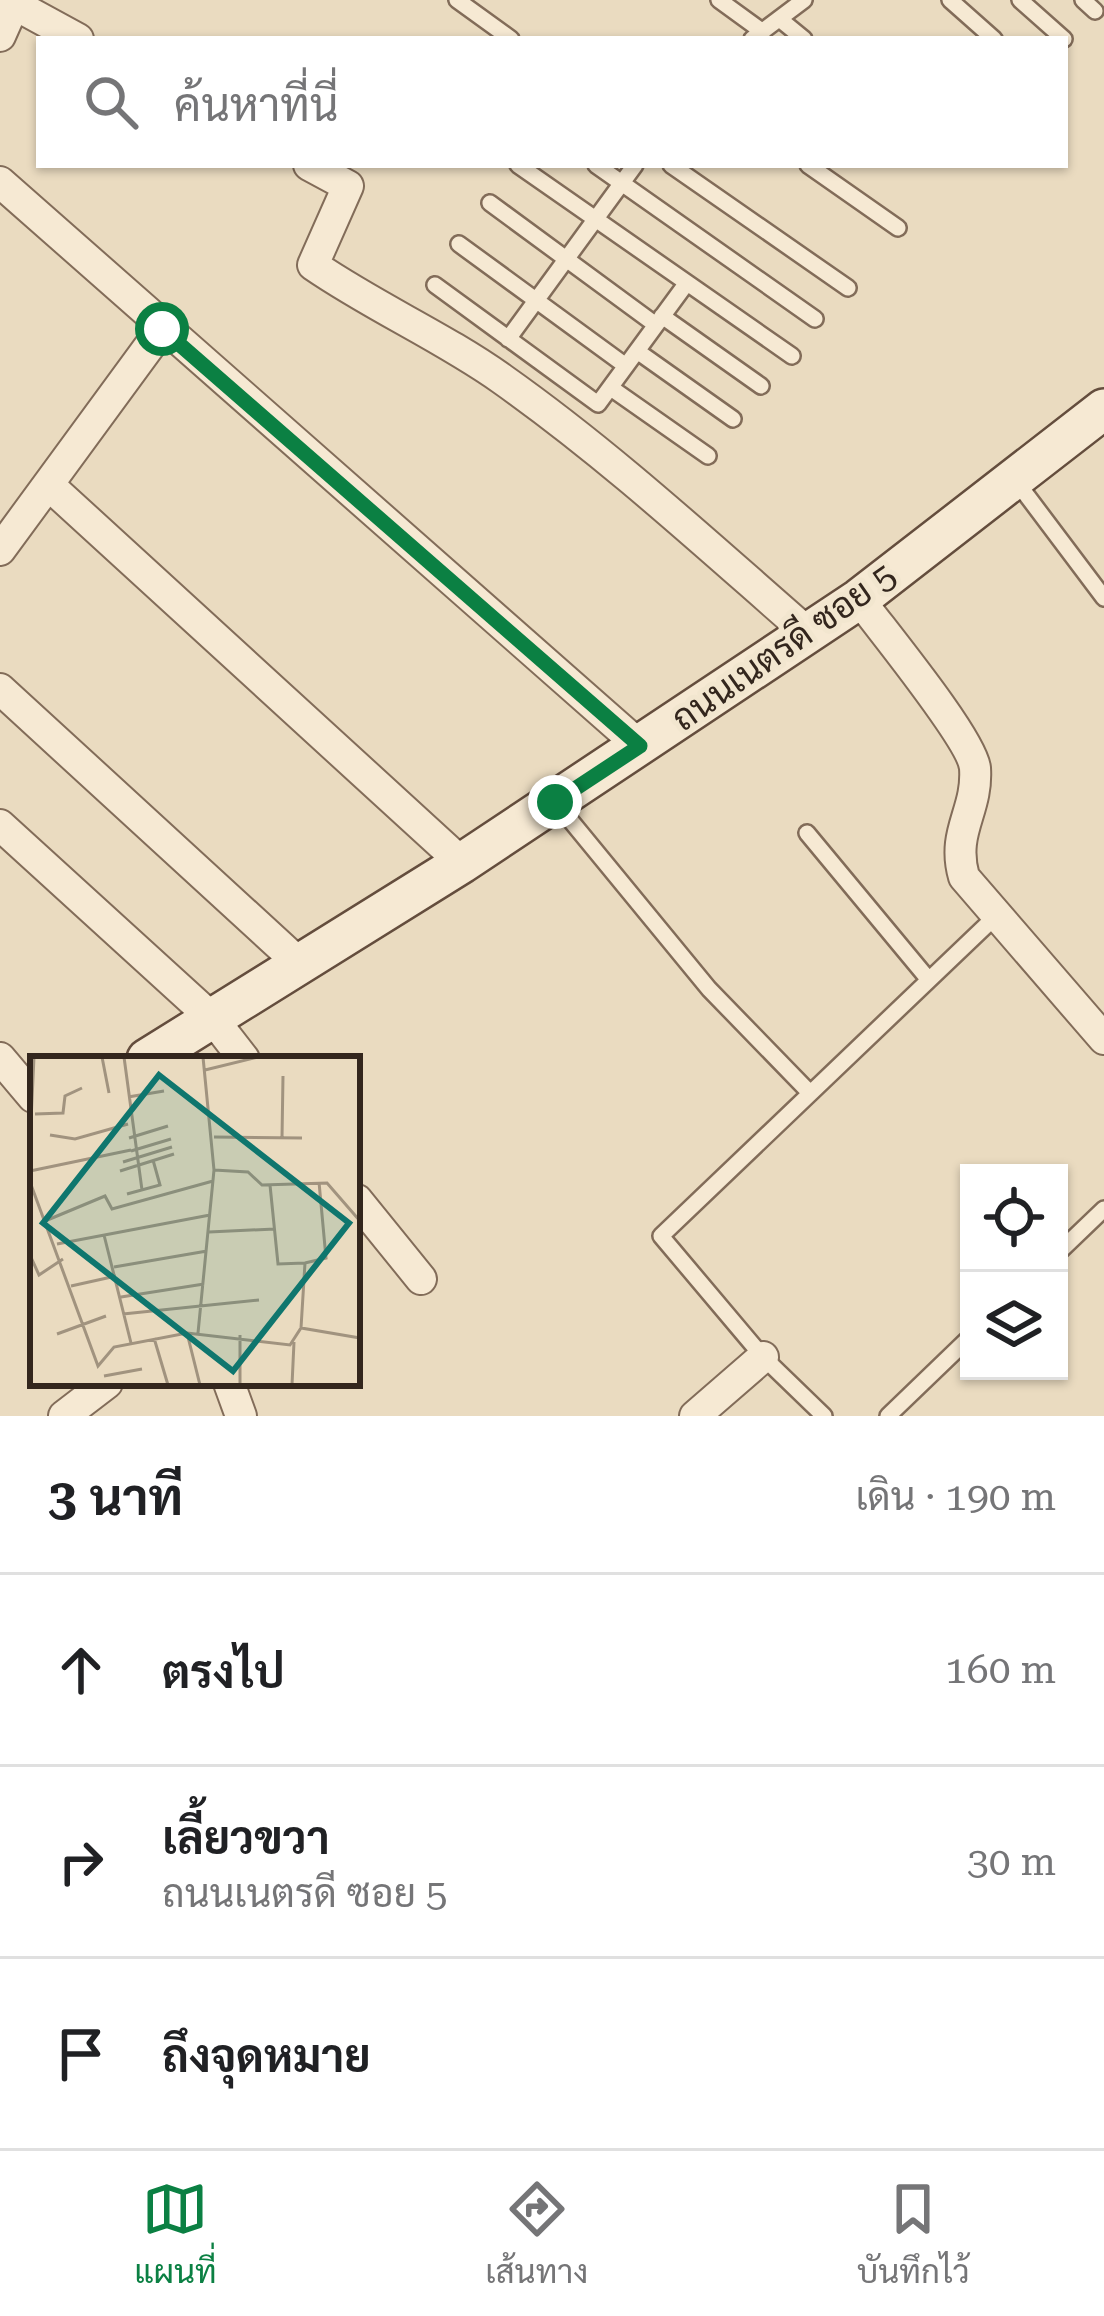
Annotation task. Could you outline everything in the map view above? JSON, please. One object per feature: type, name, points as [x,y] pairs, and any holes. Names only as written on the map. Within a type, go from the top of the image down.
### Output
[{"type":"street","points":[[0,36],[15,2],[73,36]]},
{"type":"street","points":[[314,168],[347,186],[313,265],[377,309],[499,377],[628,476],[808,633]]},
{"type":"street","points":[[0,182],[640,746]]},
{"type":"street","points":[[5,533],[51,487],[162,329]]},
{"type":"street","name":"ถนนเนตรดี ซอย 5","points":[[152,1056],[461,863],[859,599],[1104,409]]},
{"type":"street","points":[[51,487],[461,863]]},
{"type":"street","points":[[859,599],[975,764],[972,800],[956,849],[964,877],[1104,1039]]},
{"type":"street","points":[[0,689],[301,965]]},
{"type":"street","points":[[0,824],[212,1019],[242,1056]]},
{"type":"street","points":[[3,1067],[30,1094]]},
{"type":"street","points":[[360,1204],[421,1279]]},
{"type":"street","points":[[695,1416],[763,1357]]},
{"type":"street","points":[[64,1416],[103,1386]]},
{"type":"street","points":[[230,1386],[242,1416]]},
{"type":"lane","points":[[457,0],[507,36]]},
{"type":"lane","points":[[719,0],[758,36],[804,0]]},
{"type":"lane","points":[[950,0],[991,36]]},
{"type":"lane","points":[[1020,0],[1060,36]]},
{"type":"lane","points":[[782,21],[800,36]]},
{"type":"lane","points":[[521,168],[792,356]]},
{"type":"lane","points":[[600,168],[815,319]]},
{"type":"lane","points":[[508,339],[633,168]]},
{"type":"lane","points":[[675,168],[848,288]]},
{"type":"lane","points":[[812,168],[898,227]]},
{"type":"lane","points":[[490,203],[566,259],[761,386]]},
{"type":"lane","points":[[459,244],[626,367]]},
{"type":"lane","points":[[435,285],[598,404],[686,284]]},
{"type":"lane","points":[[637,351],[733,419]]},
{"type":"lane","points":[[610,388],[707,456]]},
{"type":"lane","points":[[1014,479],[1104,598]]},
{"type":"lane","points":[[555,802],[709,989],[810,1093]]},
{"type":"lane","points":[[807,832],[929,980]]},
{"type":"lane","points":[[824,1416],[763,1357],[661,1236],[996,916]]},
{"type":"lane","points":[[1068,1243],[1104,1209]]},
{"type":"lane","points":[[888,1416],[960,1347]]},
{"type":"route","points":[[162,329],[640,746],[555,802]]}]
